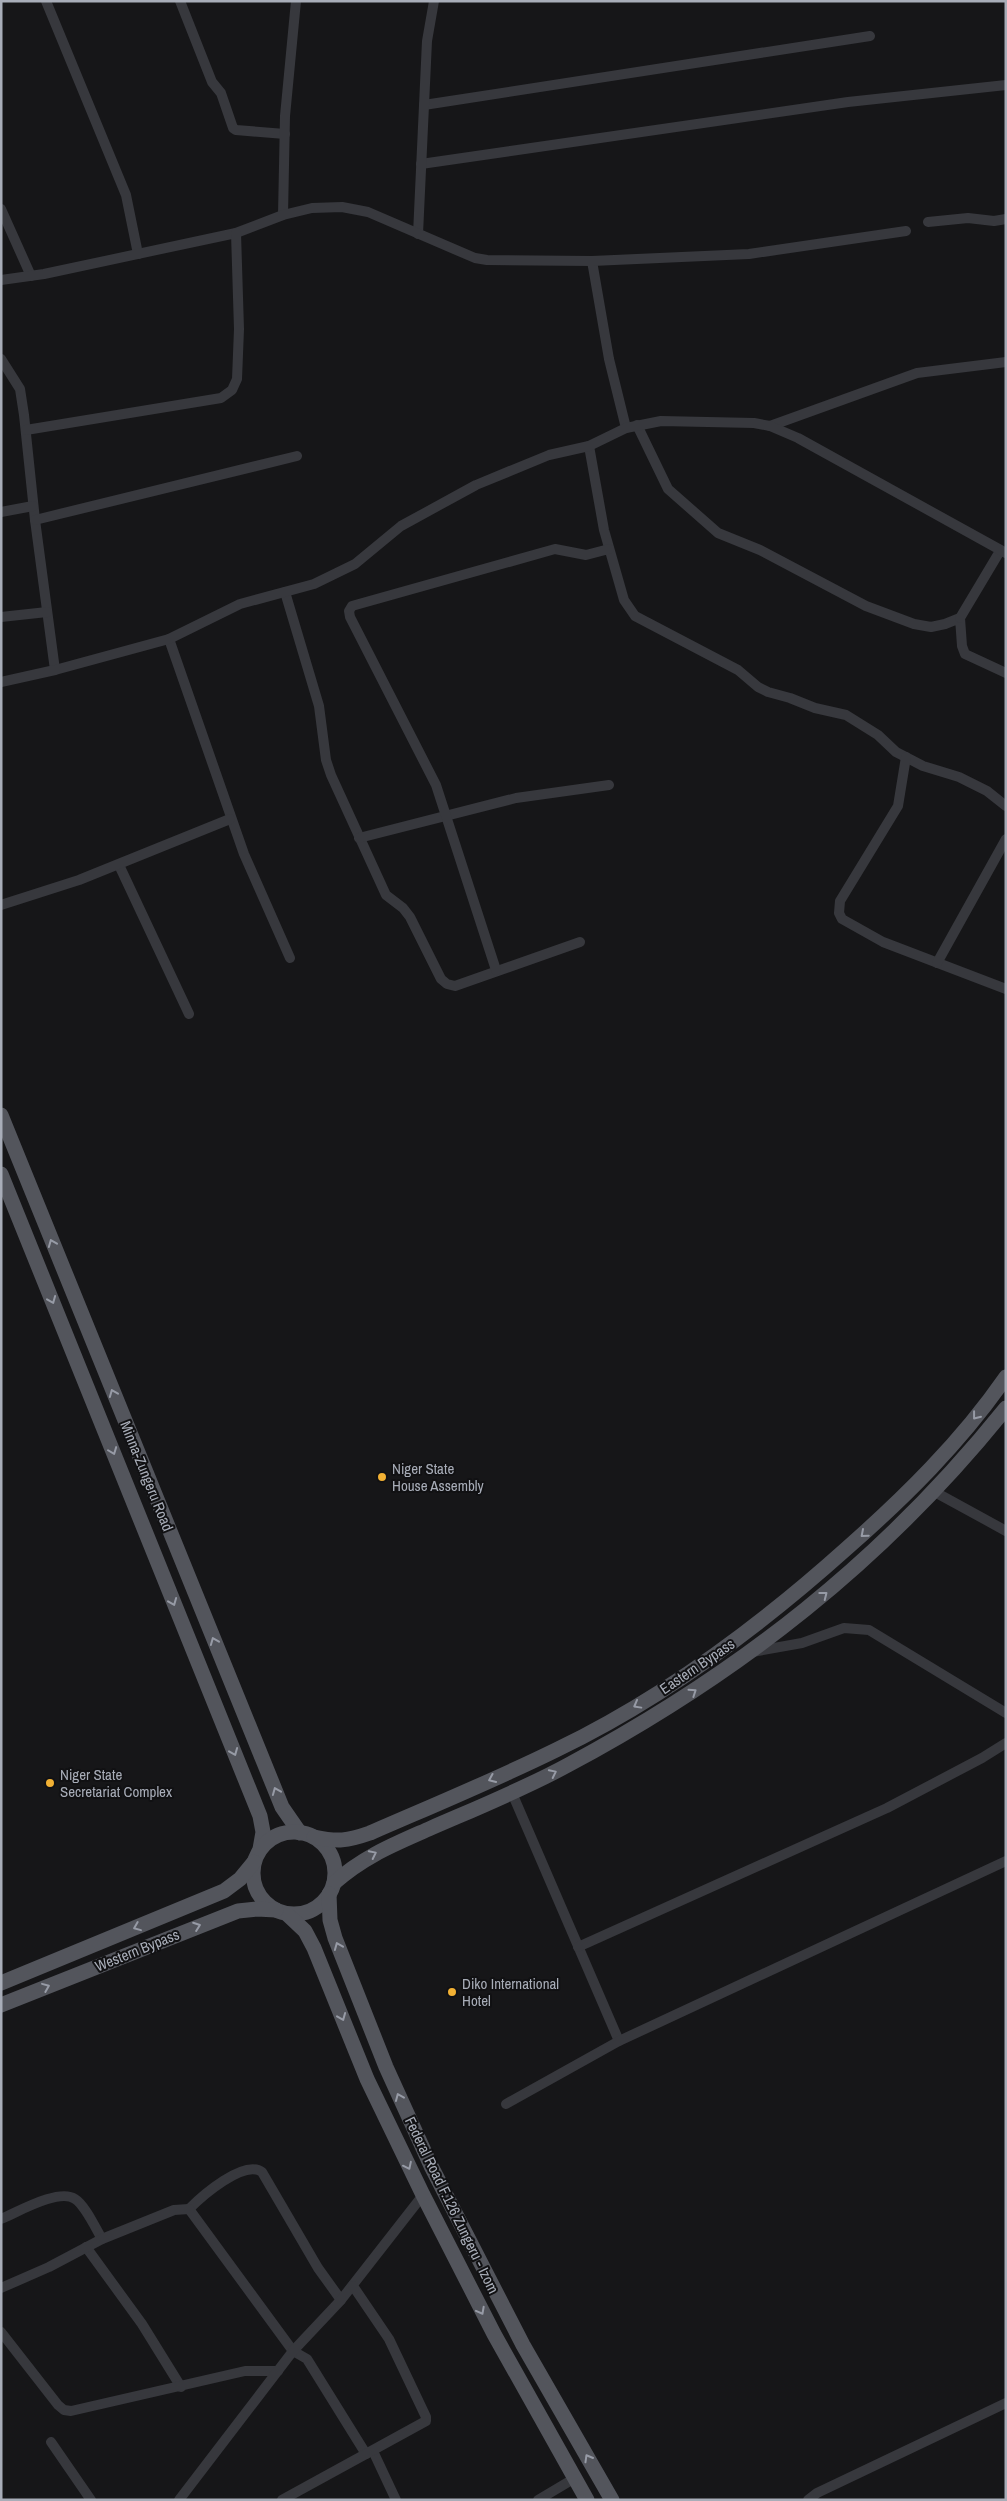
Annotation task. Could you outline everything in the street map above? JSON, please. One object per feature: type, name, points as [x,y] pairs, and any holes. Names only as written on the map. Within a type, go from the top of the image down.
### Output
[{"type":"main road","name":"Minna-Zungeru Road","points":[[1,1116],[282,1807],[307,1835]]},
{"type":"main road","name":"Minna-Zungeru Road","points":[[1,1174],[260,1816],[263,1832],[257,1855]]},
{"type":"main road","points":[[41,1274],[61,1266]]},
{"type":"main road","name":"Eastern Bypass","points":[[307,1835],[338,1842],[348,1841],[370,1833],[557,1750],[648,1700],[741,1636],[828,1567],[878,1522],[955,1442],[1006,1377]]},
{"type":"main road","name":"Eastern Bypass","points":[[332,1889],[369,1855],[566,1766],[658,1716],[752,1652],[856,1569],[969,1454],[1006,1408]]},
{"type":"main road","points":[[257,1855],[271,1839],[285,1833],[307,1835]]},
{"type":"main road","name":"Federal Road F.126 Zungeru - Izom","points":[[307,1835],[324,1846],[332,1857],[335,1870],[330,1920],[335,1938],[386,2067],[431,2166],[511,2324],[612,2500]]},
{"type":"main road","name":"Federal Road F.126 Zungeru - Izom","points":[[257,1855],[252,1876],[256,1890],[264,1902],[282,1912],[305,1931],[314,1948],[367,2079],[423,2195],[494,2334],[587,2500]]},
{"type":"main road","name":"Western Bypass","points":[[1,1983],[224,1891],[240,1879],[257,1855]]},
{"type":"main road","points":[[282,1912],[300,1914],[311,1910],[321,1904],[332,1889]]},
{"type":"main road","name":"Western Bypass","points":[[1,2005],[238,1911],[257,1909],[282,1912]]},
{"type":"main road","points":[[494,2334],[511,2324]]},
{"type":"street","points":[[46,1],[126,195],[138,254]]},
{"type":"street","points":[[180,1],[212,82],[221,93],[233,128],[236,130],[285,134]]},
{"type":"street","points":[[283,215],[285,134],[296,1]]},
{"type":"street","points":[[418,234],[427,42],[434,1]]},
{"type":"street","points":[[424,105],[870,36]]},
{"type":"street","points":[[422,164],[848,102],[1006,85]]},
{"type":"street","points":[[1,280],[31,276],[236,233],[283,215],[312,208],[342,207],[368,212],[418,234],[487,260],[592,262],[749,254],[906,231]]},
{"type":"street","points":[[1,209],[31,276]]},
{"type":"street","points":[[928,222],[968,218],[994,221],[1006,218]]},
{"type":"street","points":[[26,430],[221,398],[232,390],[237,379],[239,329],[236,233]]},
{"type":"street","points":[[592,262],[609,359],[626,428]]},
{"type":"street","points":[[1,359],[20,389],[33,506],[55,670]]},
{"type":"street","points":[[770,426],[917,373],[1006,362]]},
{"type":"street","points":[[1,682],[55,670],[169,639],[240,604],[314,584],[336,575],[355,564],[401,526],[476,485],[549,455],[589,446],[626,428],[637,425],[661,421],[709,420],[754,422],[770,426],[798,438],[1003,552],[960,618],[946,624],[931,626],[914,624],[866,606],[760,550],[718,533],[668,489],[637,425]]},
{"type":"street","points":[[589,446],[609,549],[624,600],[636,616],[738,670],[758,687],[768,692],[790,698],[814,708],[846,716],[864,724],[888,746],[906,757],[923,766],[959,777],[987,792],[1006,806]]},
{"type":"street","points":[[35,520],[298,456]]},
{"type":"street","points":[[1,512],[33,506]]},
{"type":"street","points":[[496,970],[436,785],[350,617],[349,611],[352,606],[555,549],[586,555],[609,549]]},
{"type":"street","points":[[284,592],[319,706],[328,767],[386,895],[403,908],[410,917],[441,978],[447,984],[455,986],[580,942]]},
{"type":"street","points":[[1,617],[47,612]]},
{"type":"street","points":[[960,618],[962,646],[965,654],[1006,673]]},
{"type":"street","points":[[169,639],[230,819],[290,958]]},
{"type":"street","points":[[906,757],[898,806],[840,901],[839,913],[842,919],[883,942],[1006,989]]},
{"type":"street","points":[[359,838],[532,795],[609,785]]},
{"type":"street","points":[[1,905],[119,865],[230,819]]},
{"type":"street","points":[[937,963],[1006,839]]},
{"type":"street","points":[[119,865],[189,1014]]},
{"type":"street","points":[[934,1491],[1006,1531]]},
{"type":"street","points":[[752,1652],[802,1643],[844,1628],[869,1630],[1006,1713]]},
{"type":"street","points":[[578,1947],[887,1808],[982,1758],[1006,1743]]},
{"type":"street","points":[[512,1792],[619,2042]]},
{"type":"street","points":[[506,2104],[619,2042],[1006,1861]]},
{"type":"street","points":[[1,2288],[50,2267],[102,2239],[174,2210],[189,2209],[212,2190],[244,2169],[257,2168],[262,2172],[318,2268],[341,2300]]},
{"type":"street","points":[[179,2500],[293,2351],[341,2300],[423,2195]]},
{"type":"street","points":[[1,2219],[52,2198],[68,2196],[79,2203],[102,2239]]},
{"type":"street","points":[[189,2209],[293,2351],[307,2359],[370,2452],[396,2500]]},
{"type":"street","points":[[86,2247],[142,2324],[181,2387]]},
{"type":"street","points":[[282,2500],[422,2425],[426,2421],[426,2417],[389,2338],[352,2286]]},
{"type":"street","points":[[1,2332],[64,2410],[71,2411],[245,2371],[278,2371]]},
{"type":"street","points":[[808,2500],[817,2493],[1006,2403]]},
{"type":"street","points":[[52,2442],[87,2498]]},
{"type":"street","points":[[538,2500],[575,2478]]},
{"type":"place","name":"Niger State House Assembly","points":[[382,1477]]},
{"type":"place","name":"Niger State Secretariat Complex","points":[[50,1783]]},
{"type":"place","name":"Diko International Hotel","points":[[452,1992]]}]
